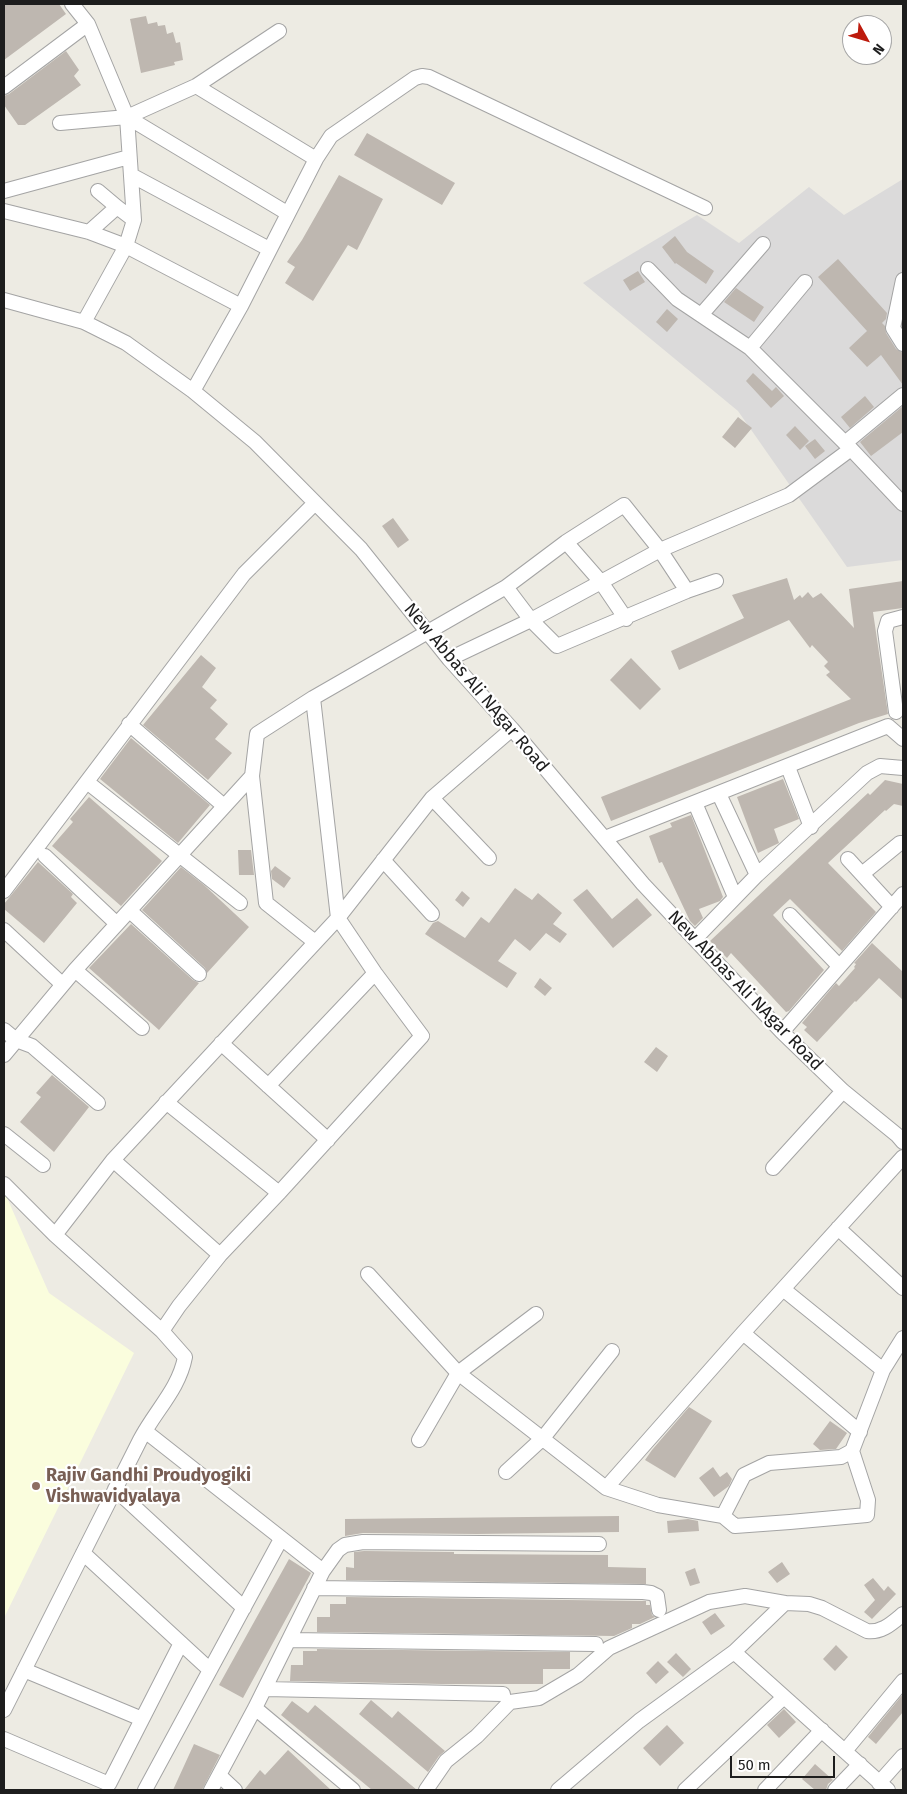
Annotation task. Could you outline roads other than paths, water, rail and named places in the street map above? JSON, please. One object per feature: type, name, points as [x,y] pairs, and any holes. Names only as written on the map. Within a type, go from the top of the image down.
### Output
[{"type":"street","points":[[72,4],[88,24],[127,117],[134,220],[126,246],[84,322]]},
{"type":"street","points":[[4,87],[88,24]]},
{"type":"street","points":[[60,122],[127,117],[196,86],[279,31]]},
{"type":"street","points":[[193,391],[241,306],[316,159],[331,136],[415,78],[422,76],[429,78],[705,208]]},
{"type":"street","points":[[196,86],[316,159]]},
{"type":"street","points":[[127,117],[287,213]]},
{"type":"street","points":[[4,191],[129,157]]},
{"type":"street","points":[[130,175],[269,249]]},
{"type":"street","points":[[98,191],[116,208],[134,220]]},
{"type":"street","points":[[89,232],[116,208]]},
{"type":"street","points":[[4,211],[89,232],[126,246],[241,306]]},
{"type":"street","points":[[701,315],[762,244]]},
{"type":"street","points":[[648,269],[677,299],[750,348],[903,504]]},
{"type":"street","points":[[903,280],[893,328],[903,344]]},
{"type":"street","points":[[750,348],[805,282]]},
{"type":"street","name":"New Abbas Ali NAgar Road","points":[[4,300],[84,322],[126,343],[193,391],[255,442],[361,550],[449,659],[512,729],[643,884],[782,1032],[843,1091],[903,1142]]},
{"type":"street","points":[[449,659],[531,620],[660,550],[789,495],[848,446],[903,395]]},
{"type":"street","points":[[4,891],[244,574],[315,503]]},
{"type":"street","points":[[315,942],[266,903],[252,776],[257,734],[313,698],[506,587],[566,542],[624,505],[660,550],[687,592]]},
{"type":"street","points":[[566,542],[601,582],[626,619]]},
{"type":"street","points":[[506,587],[531,620],[557,646],[716,581]]},
{"type":"street","points":[[605,838],[888,726],[900,708],[885,630],[888,621],[903,617]]},
{"type":"street","points":[[162,1331],[179,1306],[220,1255],[422,1036],[375,974],[338,918],[313,698]]},
{"type":"street","points":[[129,724],[224,806]]},
{"type":"street","points":[[888,726],[903,739]]},
{"type":"street","points":[[55,1235],[113,1160],[338,918],[432,798],[512,729]]},
{"type":"street","points":[[696,939],[757,875],[867,773],[880,766],[903,768]]},
{"type":"street","points":[[788,767],[810,826]]},
{"type":"street","points":[[4,1055],[62,984],[130,912],[252,776]]},
{"type":"street","points":[[87,782],[240,903]]},
{"type":"street","points":[[718,794],[757,875]]},
{"type":"street","points":[[432,798],[490,858]]},
{"type":"street","points":[[695,803],[735,897]]},
{"type":"street","points":[[862,874],[900,843],[903,843]]},
{"type":"street","points":[[45,856],[117,924]]},
{"type":"street","points":[[848,859],[892,907]]},
{"type":"street","points":[[384,860],[432,914]]},
{"type":"street","points":[[782,1032],[903,894]]},
{"type":"street","points":[[130,912],[199,974]]},
{"type":"street","points":[[790,915],[840,966]]},
{"type":"street","points":[[4,930],[62,984]]},
{"type":"street","points":[[75,970],[142,1028]]},
{"type":"street","points":[[268,1086],[375,974]]},
{"type":"street","points":[[4,1030],[16,1040],[32,1046],[98,1103]]},
{"type":"street","points":[[221,1043],[328,1140]]},
{"type":"street","points":[[774,1168],[843,1091]]},
{"type":"street","points":[[166,1102],[279,1193]]},
{"type":"street","points":[[4,1134],[42,1165]]},
{"type":"street","points":[[606,1488],[743,1333],[903,1157]]},
{"type":"street","points":[[113,1160],[220,1255]]},
{"type":"street","points":[[4,1184],[55,1235],[162,1331],[185,1357],[179,1377],[145,1432],[115,1489],[4,1710]]},
{"type":"street","points":[[838,1228],[903,1288]]},
{"type":"street","points":[[368,1274],[458,1373],[606,1488],[658,1505],[723,1516],[735,1526],[867,1514],[868,1500],[852,1451]]},
{"type":"street","points":[[783,1289],[883,1370]]},
{"type":"street","points":[[419,1440],[458,1373],[536,1314]]},
{"type":"street","points":[[743,1333],[860,1432]]},
{"type":"street","points":[[723,1516],[744,1474],[769,1463],[841,1457],[852,1451],[883,1370],[903,1338]]},
{"type":"street","points":[[506,1472],[543,1438],[612,1351]]},
{"type":"street","points":[[145,1432],[322,1571]]},
{"type":"street","points":[[115,1489],[244,1608]]},
{"type":"street","points":[[145,1790],[281,1539]]},
{"type":"street","points":[[211,1790],[265,1689],[322,1571],[338,1550],[345,1545],[363,1542],[599,1544]]},
{"type":"street","points":[[83,1553],[210,1670]]},
{"type":"street","points":[[314,1588],[643,1592],[657,1596],[659,1610]]},
{"type":"street","points":[[426,1790],[446,1761],[477,1736],[510,1702],[539,1698],[578,1675],[609,1648],[709,1602],[745,1596],[785,1603],[809,1604],[822,1608],[867,1631],[875,1632],[883,1629],[903,1614]]},
{"type":"street","points":[[558,1790],[639,1721],[734,1652],[785,1603]]},
{"type":"street","points":[[289,1640],[596,1644]]},
{"type":"street","points":[[4,1739],[109,1784],[181,1643]]},
{"type":"street","points":[[734,1652],[884,1786],[903,1756]]},
{"type":"street","points":[[24,1670],[142,1719]]},
{"type":"street","points":[[844,1751],[903,1681]]},
{"type":"street","points":[[265,1689],[503,1694]]},
{"type":"street","points":[[685,1790],[784,1697]]},
{"type":"street","points":[[255,1708],[353,1790]]},
{"type":"street","points":[[765,1790],[822,1730]]},
{"type":"street","points":[[835,1790],[860,1764]]},
{"type":"street","points":[[219,1776],[235,1790]]},
{"type":"place","name":"Rajiv Gandhi Proudyogiki Vishwavidyalaya","points":[[36,1486]]}]
